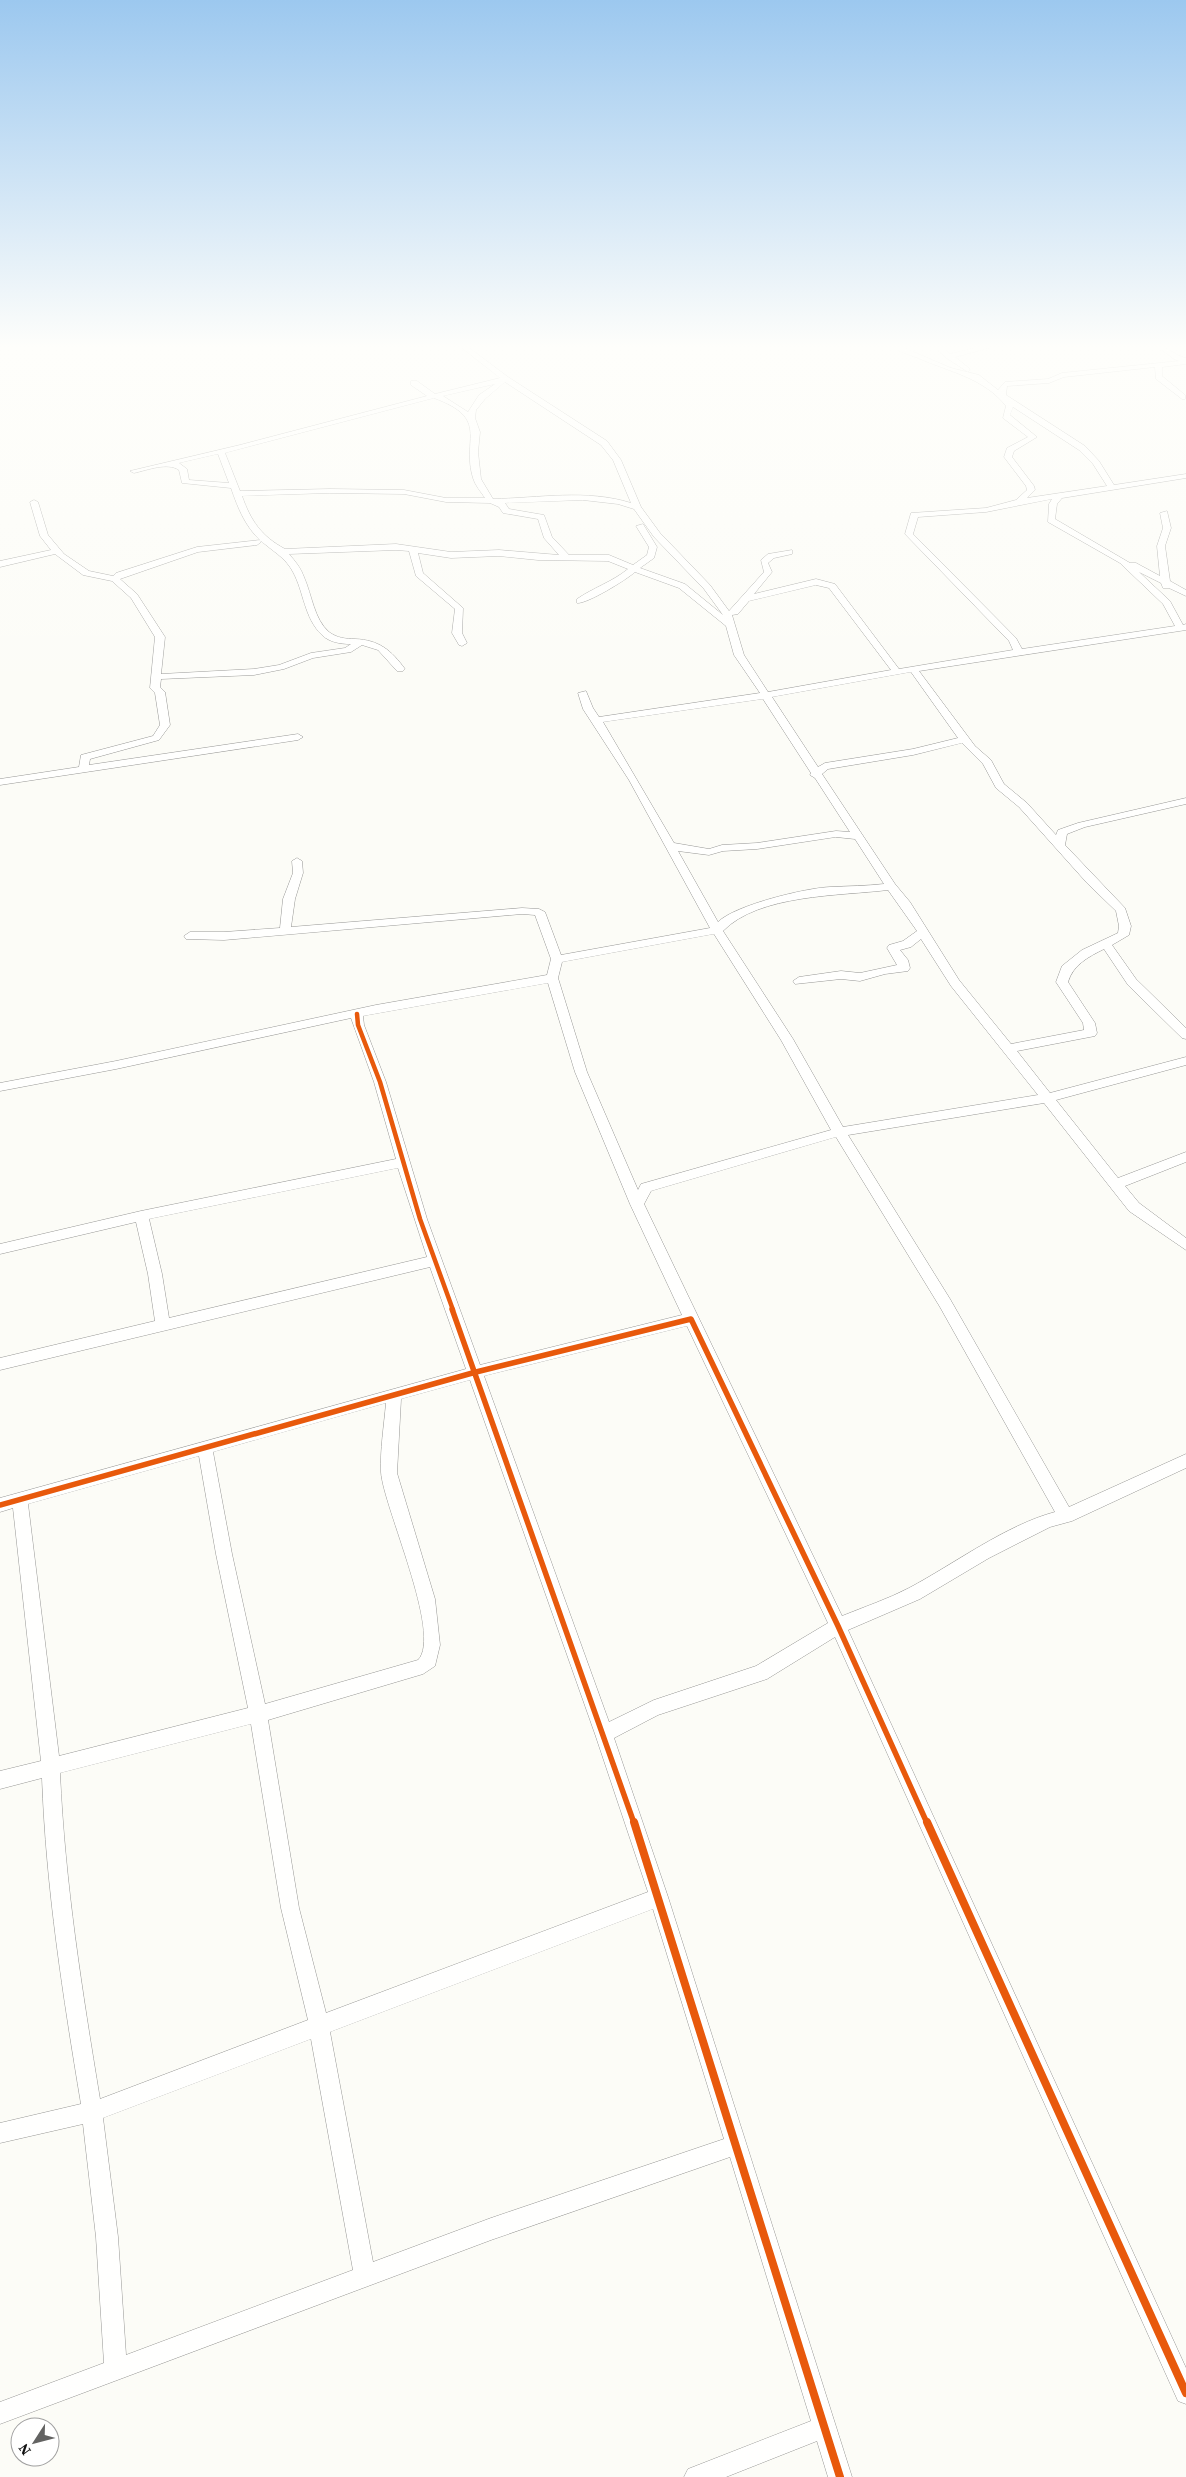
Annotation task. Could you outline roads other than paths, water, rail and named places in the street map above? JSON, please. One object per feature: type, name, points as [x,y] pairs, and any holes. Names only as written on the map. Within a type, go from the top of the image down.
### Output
[{"type":"street","points":[[134,471],[173,463]]},
{"type":"street","points":[[224,463],[246,519],[254,530],[268,543],[284,552],[300,576],[311,610],[321,628],[336,640],[359,644],[371,643],[379,646],[388,653],[400,669]]},
{"type":"street","points":[[475,463],[477,479],[491,501],[502,505],[506,511],[541,517],[548,538],[567,558]]},
{"type":"street","points":[[618,463],[637,507],[657,535],[707,587],[727,614],[739,656],[815,775],[890,886],[904,902],[955,983],[1134,1207],[1186,1244]]},
{"type":"street","points":[[1012,463],[1031,490],[1019,502]]},
{"type":"street","points":[[1096,463],[1112,487]]},
{"type":"street","points":[[167,464],[177,465],[183,469],[186,481],[190,483],[234,490],[378,491],[419,494],[446,500],[491,501],[568,497],[625,502],[637,507]]},
{"type":"street","points":[[1019,652],[1013,640],[909,534],[914,515],[986,510],[1019,502],[1186,476]]},
{"type":"street","points":[[1058,496],[1053,504],[1051,520],[1090,544],[1094,554],[1109,560],[1123,561],[1166,581],[1186,593]]},
{"type":"street","points":[[34,502],[44,536],[56,551],[86,573],[115,579],[141,604],[158,630],[160,637],[158,676],[155,688],[160,692],[165,725],[156,738],[85,757],[84,768]]},
{"type":"street","points":[[580,601],[590,594],[616,583],[632,568],[651,556],[653,547],[631,508],[625,502]]},
{"type":"street","points":[[1164,513],[1167,528],[1161,546],[1166,581],[1166,603]]},
{"type":"street","points":[[115,579],[197,550],[257,542]]},
{"type":"street","points":[[284,552],[396,547],[451,554],[499,553],[567,558],[609,558],[682,586],[730,626]]},
{"type":"street","points":[[412,550],[419,574],[460,608],[461,613],[456,626],[456,635],[462,643]]},
{"type":"street","points":[[0,564],[56,551]]},
{"type":"street","points":[[727,614],[735,612],[768,572],[764,562],[771,556],[789,552]]},
{"type":"street","points":[[597,720],[766,696],[896,671],[913,670],[1183,627],[1166,603],[1123,561]]},
{"type":"street","points":[[746,599],[816,582],[832,586],[896,671]]},
{"type":"street","points":[[158,676],[167,678],[254,672],[282,667],[311,656],[348,650],[359,644]]},
{"type":"street","points":[[913,670],[965,739],[987,762],[1000,786],[1023,805],[1090,881],[1121,910],[1125,926],[1123,935],[1086,953],[1066,969],[1062,982],[1089,1023],[1091,1033],[1008,1049]]},
{"type":"street","points":[[583,693],[588,709],[597,720],[717,930],[787,1039],[839,1132],[945,1303],[1066,1516]]},
{"type":"street","points":[[0,782],[298,737]]},
{"type":"street","points":[[815,775],[825,766],[913,752],[965,739]]},
{"type":"street","points":[[1059,846],[1062,832],[1082,825],[1186,801]]},
{"type":"street","points":[[670,846],[709,852],[722,848],[757,846],[772,842],[836,834],[858,836]]},
{"type":"street","points":[[285,930],[289,899],[298,873],[297,861]]},
{"type":"street","points":[[557,959],[717,930],[729,918],[749,909],[794,897],[829,890],[850,892],[890,886]]},
{"type":"street","points":[[190,936],[224,936],[522,911],[538,912],[557,959],[552,978],[581,1072],[638,1204],[838,1626],[1186,2393]]},
{"type":"street","points":[[799,981],[841,974],[860,977],[884,970],[904,968],[902,960],[893,948],[907,944],[923,932]]},
{"type":"street","points":[[1106,944],[1132,982],[1186,1035]]},
{"type":"street","points":[[0,1087],[357,1014],[552,978]]},
{"type":"street","points":[[357,1014],[358,1025],[380,1082],[402,1162],[434,1261],[476,1372],[604,1734],[659,1897],[840,2477]]},
{"type":"street","points":[[638,1204],[646,1187],[839,1132],[1046,1098],[1186,1061]]},
{"type":"street","points":[[1116,1184],[1186,1157]]},
{"type":"street","points":[[0,1249],[141,1216],[402,1162]]},
{"type":"street","points":[[141,1216],[155,1274],[163,1326]]},
{"type":"street","points":[[0,1364],[434,1261]]},
{"type":"street","points":[[0,1505],[476,1372],[691,1319]]},
{"type":"street","points":[[0,1780],[258,1714],[413,1671],[423,1666],[429,1660],[432,1645],[427,1599],[389,1473],[394,1396]]},
{"type":"street","points":[[205,1448],[224,1554],[258,1714],[290,1908],[319,2026],[365,2277]]},
{"type":"street","points":[[604,1734],[654,1708],[761,1673],[838,1626],[914,1594],[983,1553],[1047,1521],[1066,1516],[1186,1461]]},
{"type":"street","points":[[20,1500],[51,1768],[57,1876],[69,1972],[92,2112],[107,2237],[116,2370]]},
{"type":"street","points":[[0,2133],[92,2112],[659,1897]]},
{"type":"street","points":[[0,2412],[491,2229],[736,2145]]},
{"type":"street","points":[[696,2477],[824,2427]]}]
